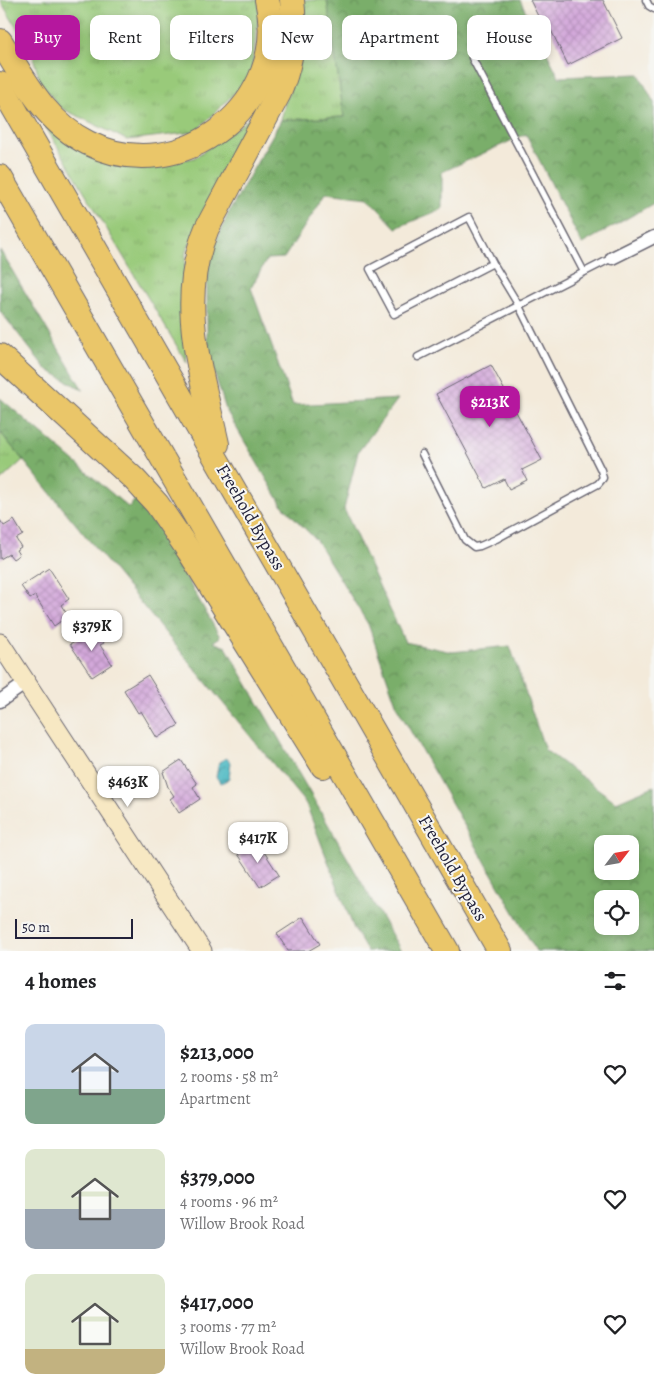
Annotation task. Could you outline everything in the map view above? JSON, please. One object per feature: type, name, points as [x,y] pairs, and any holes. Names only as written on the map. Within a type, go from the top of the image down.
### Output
[{"type":"highway","points":[[0,40],[33,94],[51,116],[65,129],[86,143],[98,148],[120,154],[160,155],[186,149],[214,135],[227,124],[247,101],[256,86],[266,57],[270,23],[266,0]]},
{"type":"highway","points":[[223,468],[194,340],[191,315],[193,275],[200,244],[206,228],[279,93],[286,75],[292,56],[294,34],[292,0]]},
{"type":"highway","name":"Freehold Bypass","points":[[0,84],[500,951]]},
{"type":"highway","points":[[0,176],[447,951]]},
{"type":"highway","points":[[0,356],[134,479],[157,504],[189,551],[364,832],[386,845]]},
{"type":"street","points":[[612,258],[654,236]]},
{"type":"street","points":[[0,643],[202,951]]},
{"type":"street","points":[[0,701],[26,683]]},
{"type":"lane","points":[[473,60],[584,272]]},
{"type":"lane","points":[[422,454],[465,540],[474,547],[496,539],[598,484],[603,478],[601,470],[519,306],[493,263],[469,217],[370,269],[394,314],[493,263]]},
{"type":"lane","points":[[418,357],[612,258]]},
{"type":"green space","points":[[0,0],[258,0],[260,4],[251,77],[195,132],[127,140],[59,107],[40,81],[34,60],[80,60],[80,15],[15,15],[15,25]]},
{"type":"green space","points":[[302,0],[327,0],[329,15],[305,15]]},
{"type":"green space","points":[[327,0],[520,0],[528,15],[467,15],[467,60],[550,60],[559,77],[639,74],[654,103],[654,203],[582,244],[526,134],[442,172],[442,209],[396,228],[368,198],[326,193],[284,258],[267,259],[251,288],[293,405],[398,399],[358,452],[344,509],[405,642],[452,652],[510,646],[545,750],[616,802],[654,786],[654,951],[536,951],[398,709],[368,624],[316,540],[282,505],[226,410],[207,349],[207,263],[229,212],[281,120],[344,117],[332,34],[332,15],[329,15]]},
{"type":"green space","points":[[332,34],[344,117],[281,120],[300,60],[332,60]]},
{"type":"green space","points":[[253,116],[186,251],[182,306],[187,363],[44,124],[145,166],[194,158]]},
{"type":"green space","points":[[0,250],[83,390],[46,369],[0,311]]},
{"type":"green space","points":[[0,398],[129,508],[139,494],[220,637],[213,642],[226,647],[401,951],[367,951],[354,929],[306,804],[0,432]]},
{"type":"green space","points":[[0,432],[23,460],[0,481]]},
{"type":"water","points":[[226,758],[231,762],[229,779],[221,783],[216,777],[219,762]]},
{"type":"building","points":[[530,0],[603,0],[622,38],[568,65],[551,30],[551,15],[538,15]]},
{"type":"building","points":[[491,365],[542,460],[522,470],[527,480],[509,489],[504,479],[486,488],[436,394]]},
{"type":"building","points":[[0,520],[4,526],[14,520],[23,535],[16,539],[21,547],[16,550],[19,555],[13,559],[9,554],[0,559]]},
{"type":"building","points":[[49,568],[69,599],[61,605],[68,616],[54,626],[35,596],[30,599],[21,586]]},
{"type":"building","points":[[94,628],[104,643],[100,645],[112,664],[92,677],[70,644]]},
{"type":"building","points":[[148,675],[179,725],[157,738],[141,711],[138,713],[124,690]]},
{"type":"building","points":[[181,760],[197,784],[193,787],[200,799],[179,813],[170,799],[174,796],[168,787],[163,772]]},
{"type":"building","points":[[257,841],[279,875],[260,887],[238,854]]},
{"type":"building","points":[[303,917],[320,944],[308,951],[288,951],[277,934]]}]
